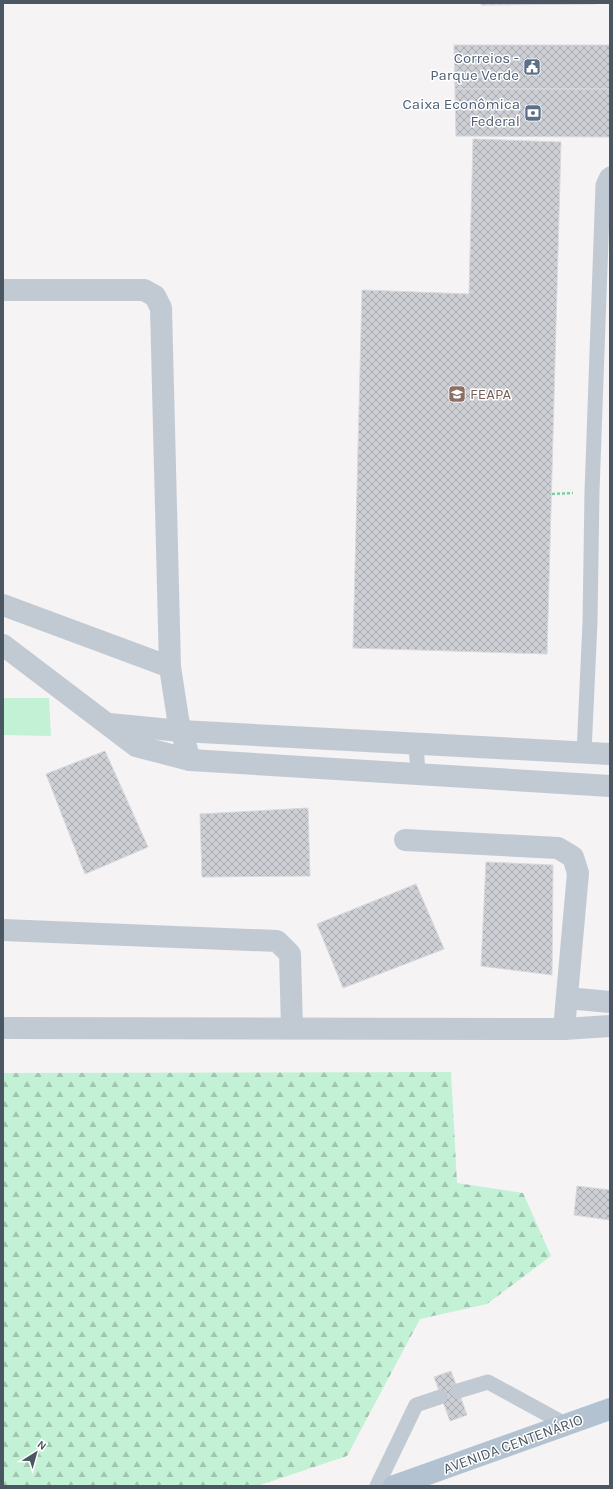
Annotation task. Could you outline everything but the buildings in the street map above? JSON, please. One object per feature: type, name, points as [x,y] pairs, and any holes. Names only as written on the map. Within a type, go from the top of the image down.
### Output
[{"type":"main road","name":"AVENIDA CENTENÁRIO","points":[[394,1486],[610,1409]]},
{"type":"street","points":[[3,290],[144,290],[155,296],[161,308],[170,667],[181,731],[190,760]]},
{"type":"street","points":[[3,605],[170,667]]},
{"type":"street","points":[[3,644],[136,746],[190,760],[610,786]]},
{"type":"street","points":[[109,724],[181,731],[610,754]]},
{"type":"street","points":[[405,840],[558,848],[573,856],[578,873],[564,1029]]},
{"type":"street","points":[[3,930],[277,941],[290,954],[292,1028]]},
{"type":"street","points":[[567,998],[610,1002]]},
{"type":"street","points":[[3,1028],[564,1029],[610,1026]]},
{"type":"lane","points":[[584,752],[590,623],[592,492],[603,185],[607,176],[610,174]]},
{"type":"lane","points":[[416,743],[418,774]]},
{"type":"lane","points":[[458,1391],[488,1382],[566,1425]]},
{"type":"lane","points":[[377,1486],[416,1405],[440,1397]]},
{"type":"green space","points":[[3,698],[49,698],[51,736],[3,735]]},
{"type":"green space","points":[[451,1072],[457,1183],[523,1193],[551,1256],[487,1304],[420,1319],[347,1456],[257,1486],[3,1486],[3,1073]]},
{"type":"place","name":"Correios - Parque Verde","points":[[532,67]]},
{"type":"place","name":"Caixa Econômica Federal","points":[[533,113]]},
{"type":"place","name":"FEAPA","points":[[457,394]]}]
